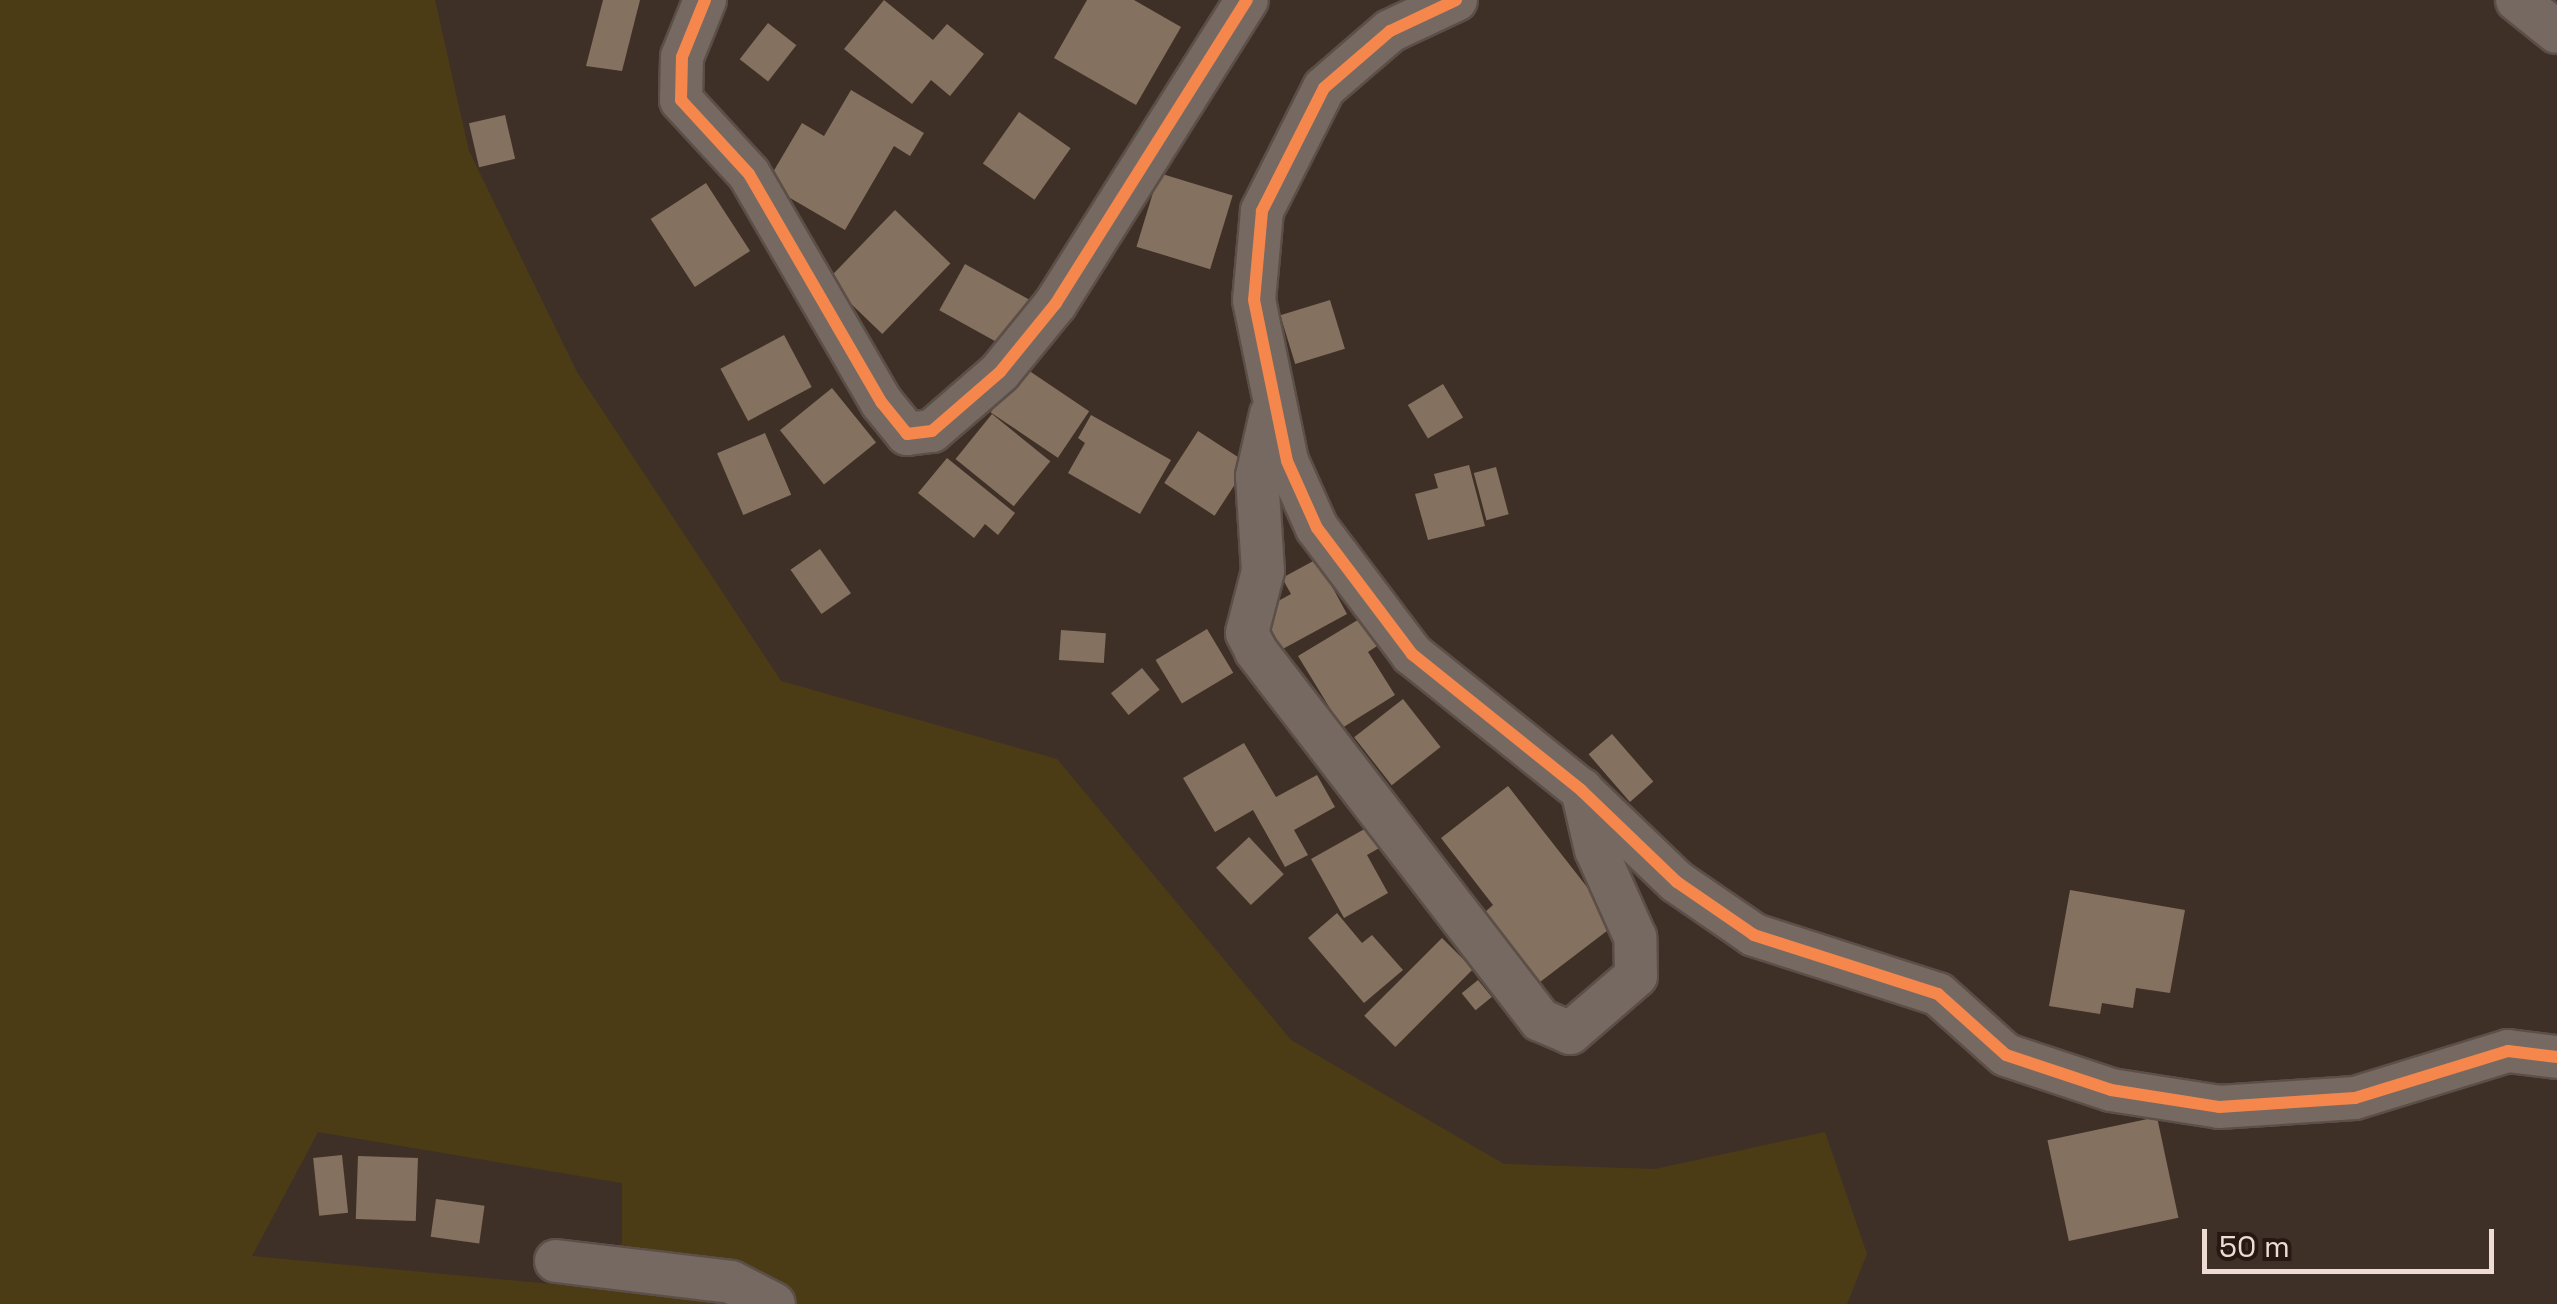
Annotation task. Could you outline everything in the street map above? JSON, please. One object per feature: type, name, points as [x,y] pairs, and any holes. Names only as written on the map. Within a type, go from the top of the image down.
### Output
[{"type":"street","points":[[706,0],[682,57],[680,100],[748,174],[882,403],[907,434],[932,431],[1000,372],[1056,303],[1247,0]]},
{"type":"street","points":[[1456,0],[1390,31],[1324,88],[1262,211],[1254,300],[1286,461],[1316,528],[1412,654],[1582,790],[1678,882],[1754,934],[1938,994],[2006,1056],[2111,1090],[2219,1107],[2355,1098],[2508,1052],[2557,1057]]},
{"type":"street","points":[[2517,0],[2557,32]]},
{"type":"street","points":[[1274,399],[1257,476],[1263,571],[1248,633],[1256,652],[1540,1020],[1570,1033],[1636,976],[1636,938],[1596,850],[1582,790]]},
{"type":"street","points":[[1263,571],[1316,528]]},
{"type":"street","points":[[556,1261],[731,1282],[774,1304]]},
{"type":"shaded area","points":[[0,0],[435,0],[469,151],[577,372],[781,681],[1057,759],[1291,1040],[1504,1164],[1655,1169],[1825,1132],[1867,1254],[1847,1304],[796,1304],[758,1269],[622,1247],[622,1183],[318,1132],[252,1256],[689,1297],[722,1304],[0,1304]]},
{"type":"building","points":[[603,0],[640,0],[622,71],[586,66]]},
{"type":"building","points":[[884,0],[933,40],[947,24],[984,54],[950,96],[931,80],[912,104],[844,49]]},
{"type":"building","points":[[1087,0],[1134,0],[1181,27],[1136,105],[1054,58]]},
{"type":"building","points":[[768,23],[796,45],[768,81],[740,59]]},
{"type":"building","points":[[851,90],[924,133],[910,156],[894,146],[845,230],[766,184],[802,123],[824,136]]},
{"type":"building","points":[[1019,112],[1071,148],[1034,200],[983,164]]},
{"type":"building","points":[[505,115],[515,159],[479,167],[469,123]]},
{"type":"building","points":[[1159,173],[1233,196],[1210,269],[1136,247]]},
{"type":"building","points":[[706,183],[750,251],[695,287],[651,219]]},
{"type":"building","points":[[895,210],[950,263],[882,334],[827,280]]},
{"type":"building","points":[[965,264],[1036,303],[1010,350],[939,310]]},
{"type":"building","points":[[1330,300],[1345,349],[1295,364],[1280,315]]},
{"type":"building","points":[[784,335],[812,387],[748,421],[720,369]]},
{"type":"building","points":[[1022,366],[1089,411],[1058,458],[991,412]]},
{"type":"building","points":[[1443,384],[1463,417],[1428,439],[1408,405]]},
{"type":"building","points":[[832,388],[876,442],[824,485],[780,430]]},
{"type":"building","points":[[992,414],[1050,461],[1014,506],[955,459]]},
{"type":"building","points":[[1091,415],[1171,460],[1140,514],[1068,473],[1085,443],[1078,438]]},
{"type":"building","points":[[1198,431],[1248,464],[1215,516],[1164,483]]},
{"type":"building","points":[[765,433],[791,495],[743,515],[717,453]]},
{"type":"building","points":[[947,458],[1015,513],[998,535],[985,524],[974,538],[918,493]]},
{"type":"building","points":[[1469,465],[1485,526],[1428,540],[1415,494],[1438,488],[1434,474]]},
{"type":"building","points":[[1496,467],[1509,514],[1486,520],[1474,473]]},
{"type":"building","points":[[820,549],[851,593],[821,614],[791,570]]},
{"type":"building","points":[[1317,559],[1347,614],[1279,651],[1258,612],[1291,594],[1282,578]]},
{"type":"building","points":[[1366,615],[1383,642],[1368,652],[1395,695],[1342,728],[1298,656]]},
{"type":"building","points":[[1207,629],[1233,673],[1182,704],[1156,660]]},
{"type":"building","points":[[1061,630],[1106,633],[1104,663],[1059,660]]},
{"type":"building","points":[[1142,668],[1160,690],[1129,715],[1111,693]]},
{"type":"building","points":[[1403,699],[1441,747],[1392,785],[1354,737]]},
{"type":"building","points":[[1612,734],[1653,782],[1630,802],[1589,754]]},
{"type":"building","points":[[1244,743],[1276,797],[1317,775],[1335,807],[1294,830],[1308,855],[1285,867],[1253,810],[1215,832],[1183,778]]},
{"type":"building","points":[[1508,786],[1616,924],[1540,982],[1485,912],[1493,905],[1441,838]]},
{"type":"building","points":[[1377,822],[1388,843],[1367,855],[1388,893],[1344,918],[1311,859]]},
{"type":"building","points":[[1249,837],[1284,874],[1251,905],[1216,868]]},
{"type":"building","points":[[2070,890],[2185,910],[2170,993],[2136,988],[2133,1008],[2102,1003],[2100,1014],[2049,1006]]},
{"type":"building","points":[[1337,913],[1362,943],[1372,935],[1403,970],[1364,1003],[1308,938]]},
{"type":"building","points":[[1442,938],[1473,969],[1395,1047],[1364,1016]]},
{"type":"building","points":[[1478,980],[1492,997],[1476,1010],[1462,993]]},
{"type":"building","points":[[2157,1117],[2178,1218],[2069,1241],[2047,1140]]},
{"type":"building","points":[[342,1155],[348,1213],[319,1216],[313,1158]]},
{"type":"building","points":[[358,1156],[418,1158],[416,1221],[356,1219]]},
{"type":"building","points":[[436,1199],[485,1206],[479,1243],[431,1237]]},
{"type":"cycle path","points":[[705,0],[682,57],[681,100],[749,174],[882,403],[907,434],[932,431],[1000,372],[1056,303],[1247,0]]},
{"type":"cycle path","points":[[1456,0],[1390,31],[1324,88],[1262,211],[1254,300],[1287,461],[1317,528],[1412,654],[1581,790],[1677,882],[1754,935],[1938,994],[2006,1055],[2111,1090],[2219,1107],[2355,1098],[2508,1051],[2557,1057]]}]
